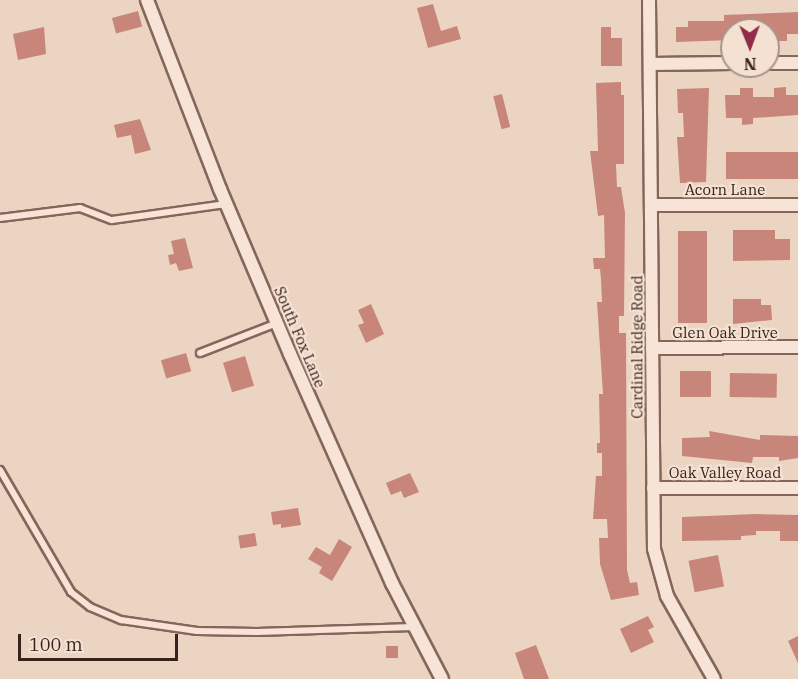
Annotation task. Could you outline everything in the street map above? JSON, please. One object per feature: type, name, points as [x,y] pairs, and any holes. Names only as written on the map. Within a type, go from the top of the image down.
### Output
[{"type":"street","name":"South Fox Lane","points":[[147,0],[226,204],[277,323],[413,627],[442,679]]},
{"type":"street","name":"Cardinal Ridge Road","points":[[649,0],[654,549],[667,596],[714,679]]},
{"type":"street","points":[[651,64],[720,63]]},
{"type":"street","points":[[780,63],[798,63]]},
{"type":"street","name":"Acorn Lane","points":[[651,205],[798,205]]},
{"type":"street","name":"Glen Oak Drive","points":[[652,348],[798,347]]},
{"type":"street","name":"Oak Valley Road","points":[[653,488],[798,488]]},
{"type":"lane","points":[[0,218],[80,208],[112,220],[226,204]]},
{"type":"lane","points":[[200,353],[277,323]]},
{"type":"lane","points":[[0,470],[71,592],[90,607],[121,620],[197,631],[257,632],[413,627]]},
{"type":"building","points":[[433,4],[441,31],[457,26],[461,39],[428,48],[417,8]]},
{"type":"building","points":[[138,11],[142,26],[116,33],[112,18]]},
{"type":"building","points":[[798,12],[798,34],[787,34],[787,41],[780,41],[780,18],[724,18],[724,15]]},
{"type":"building","points":[[688,21],[720,21],[720,40],[676,42],[676,27],[688,27]]},
{"type":"building","points":[[44,27],[46,54],[18,60],[13,34]]},
{"type":"building","points":[[601,27],[611,27],[611,38],[622,38],[622,66],[601,66]]},
{"type":"building","points":[[621,82],[621,95],[624,95],[624,164],[616,164],[617,187],[621,187],[625,213],[624,316],[619,316],[619,333],[626,333],[627,570],[630,583],[637,582],[639,595],[611,600],[600,564],[599,538],[608,538],[607,519],[593,519],[596,476],[602,476],[602,453],[597,453],[597,443],[600,443],[599,394],[603,394],[597,302],[602,302],[601,279],[600,269],[594,269],[593,258],[605,258],[604,215],[598,216],[590,151],[598,151],[596,83]]},
{"type":"building","points":[[786,87],[786,95],[798,95],[798,115],[753,118],[753,124],[742,125],[742,118],[726,118],[725,95],[740,95],[740,88],[753,88],[753,97],[774,97],[774,88]]},
{"type":"building","points":[[709,88],[706,182],[680,183],[677,137],[684,137],[683,113],[678,113],[677,89]]},
{"type":"building","points":[[502,94],[510,127],[501,129],[493,96]]},
{"type":"building","points":[[140,119],[151,150],[135,154],[131,135],[117,138],[114,125]]},
{"type":"building","points":[[726,152],[798,152],[798,179],[726,179]]},
{"type":"building","points":[[733,230],[775,230],[775,239],[790,239],[790,260],[733,261]]},
{"type":"building","points":[[678,231],[707,231],[707,323],[678,323]]},
{"type":"building","points":[[185,238],[193,268],[179,271],[176,263],[170,265],[168,255],[174,254],[171,241]]},
{"type":"building","points":[[733,299],[761,299],[761,305],[771,305],[772,320],[733,324]]},
{"type":"building","points":[[371,304],[384,334],[366,343],[358,325],[364,323],[358,310]]},
{"type":"building","points":[[186,353],[191,371],[166,378],[161,360]]},
{"type":"building","points":[[245,356],[254,386],[232,392],[223,363]]},
{"type":"building","points":[[680,371],[711,371],[711,397],[680,397]]},
{"type":"building","points":[[730,373],[777,374],[777,398],[730,397]]},
{"type":"building","points":[[709,431],[760,440],[760,435],[798,436],[798,458],[779,461],[779,457],[753,457],[752,463],[682,456],[682,438],[710,437]]},
{"type":"building","points":[[410,473],[419,492],[404,498],[401,491],[391,495],[386,483]]},
{"type":"building","points":[[298,508],[301,525],[281,528],[281,524],[273,525],[271,512]]},
{"type":"building","points":[[798,515],[798,541],[780,541],[780,531],[756,531],[756,535],[741,536],[741,540],[682,541],[682,517]]},
{"type":"building","points":[[255,533],[257,546],[240,548],[238,536]]},
{"type":"building","points":[[339,539],[352,547],[332,581],[319,573],[322,567],[308,559],[316,547],[330,555]]},
{"type":"building","points":[[718,555],[724,586],[695,592],[689,561]]},
{"type":"building","points":[[648,616],[654,627],[648,630],[654,642],[631,653],[620,629]]},
{"type":"building","points":[[798,636],[798,663],[788,641]]},
{"type":"building","points":[[536,645],[549,679],[524,679],[515,653]]},
{"type":"building","points":[[386,646],[398,646],[398,658],[386,658]]}]
